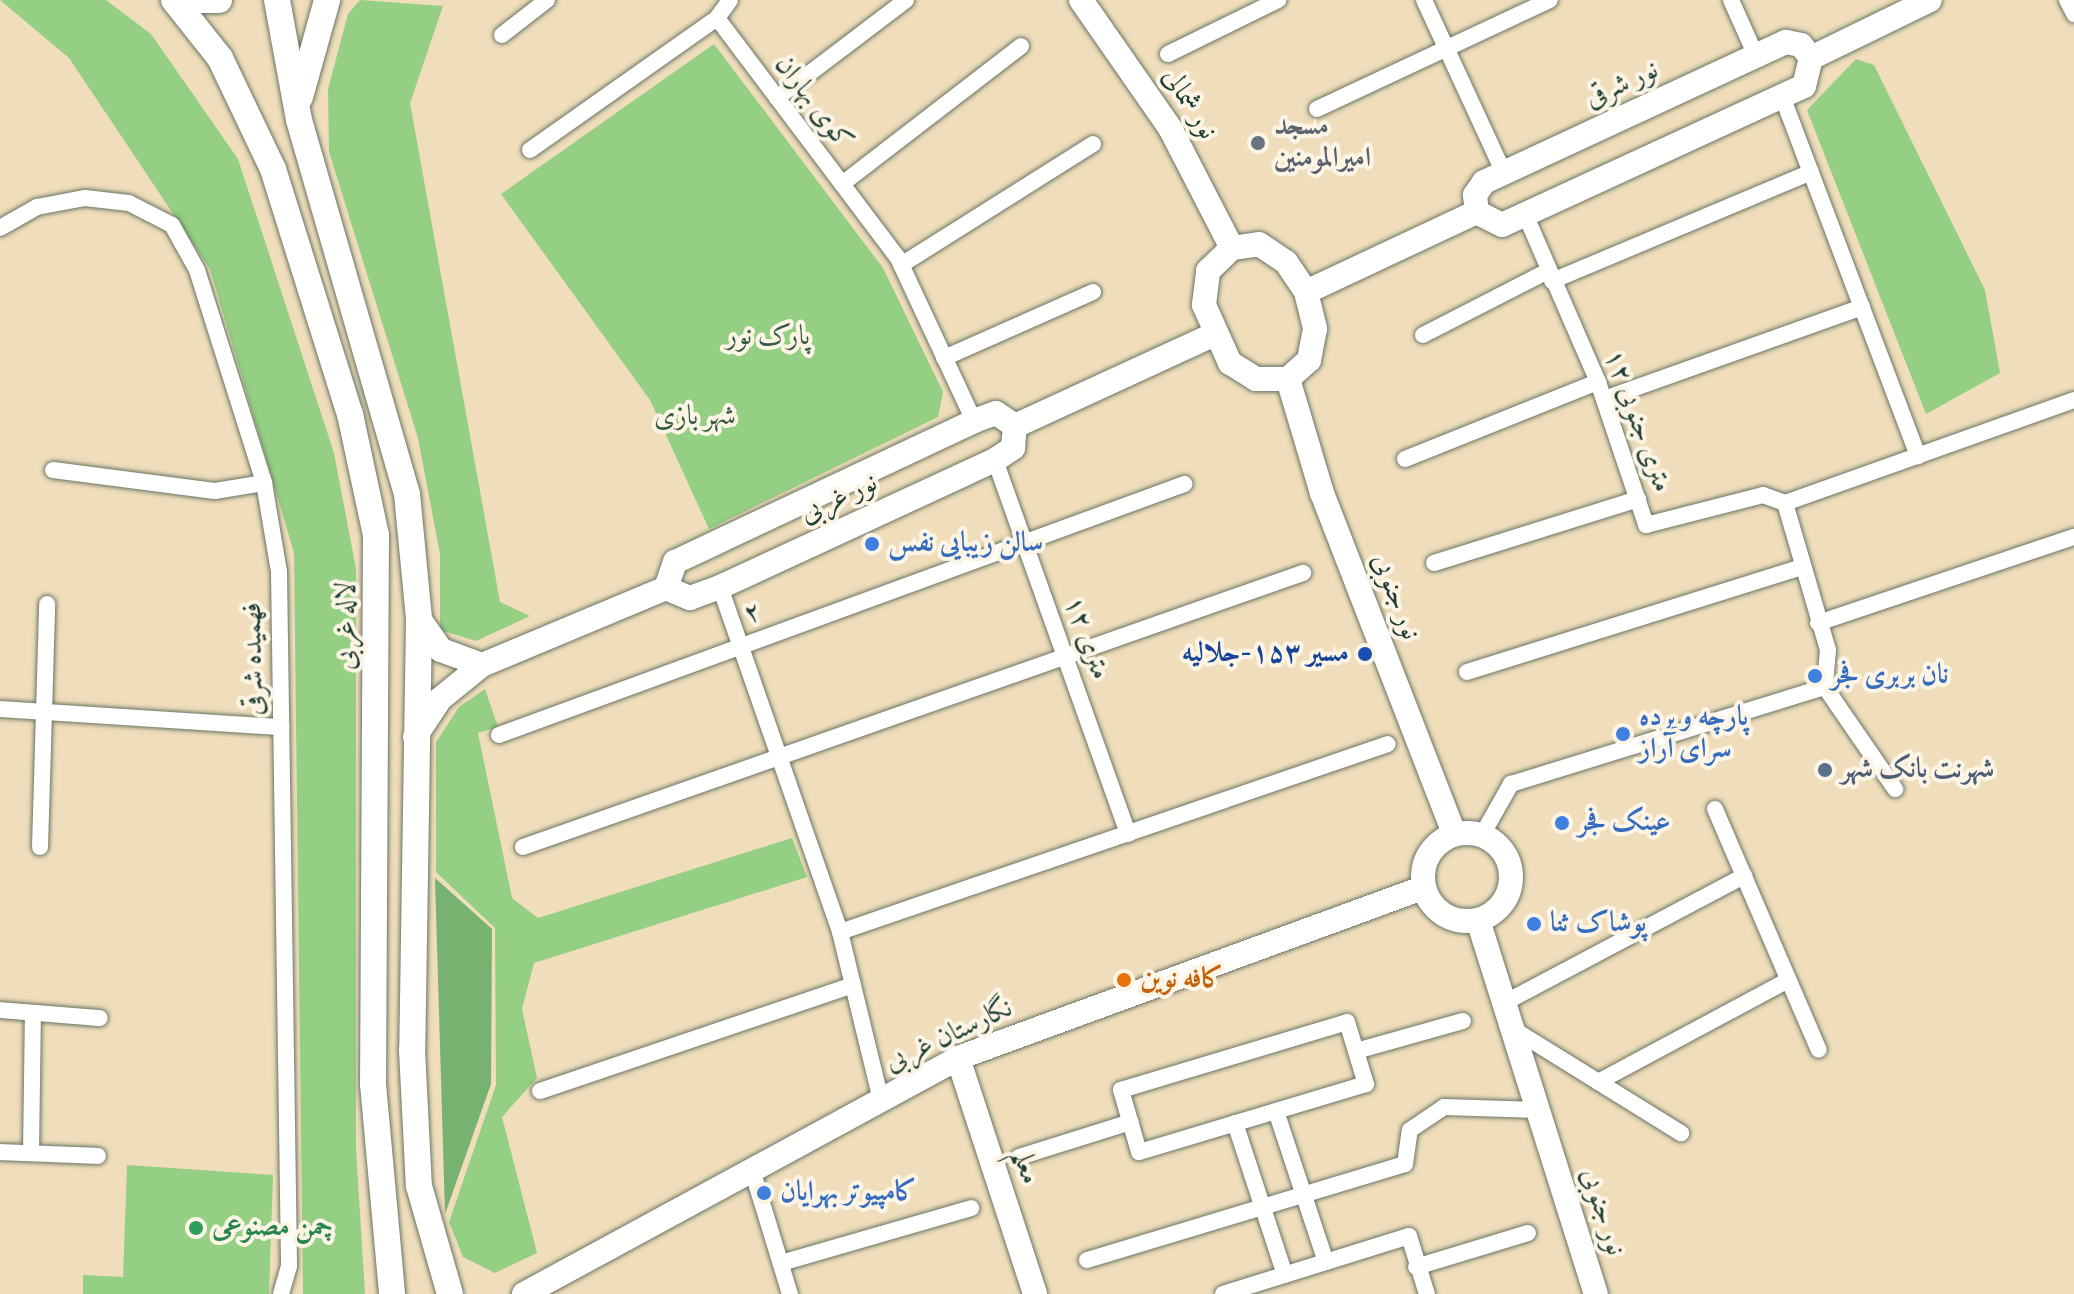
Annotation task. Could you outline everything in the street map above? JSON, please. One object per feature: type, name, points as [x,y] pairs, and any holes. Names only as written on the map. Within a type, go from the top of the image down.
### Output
[{"type":"main road","name":"لاله غربی","points":[[174,0],[220,58],[273,169],[350,414],[376,535],[373,1084],[392,1294]]},
{"type":"main road","points":[[199,0],[219,0]]},
{"type":"main road","points":[[277,0],[299,120],[407,494],[419,619],[415,737],[419,1186],[450,1294]]},
{"type":"main road","points":[[299,120],[301,83],[327,0]]},
{"type":"street","points":[[502,35],[547,0]]},
{"type":"street","points":[[530,150],[717,18],[730,0]]},
{"type":"street","points":[[777,98],[906,0]]},
{"type":"street","name":"نور شمالی","points":[[1081,0],[1170,128],[1232,248]]},
{"type":"street","points":[[1168,54],[1278,0]]},
{"type":"street","points":[[1424,0],[1504,173]]},
{"type":"street","points":[[1317,109],[1550,0]]},
{"type":"street","points":[[1731,0],[1756,56]]},
{"type":"street","points":[[1306,292],[1477,212],[1502,225],[1804,86],[1811,58],[1930,0]]},
{"type":"street","points":[[2067,0],[2074,14]]},
{"type":"street","name":"کوی بهاران","points":[[717,18],[901,265],[974,421]]},
{"type":"street","name":"نور شرقی","points":[[1477,212],[1475,195],[1504,173],[1786,42],[1801,45],[1811,58]]},
{"type":"street","points":[[842,184],[1021,46]]},
{"type":"street","points":[[1782,96],[1918,456]]},
{"type":"street","points":[[901,265],[1093,144]]},
{"type":"street","points":[[1423,335],[1550,276],[1811,172]]},
{"type":"street","name":"فهمیده شرقی","points":[[0,228],[37,207],[85,198],[129,203],[172,225],[197,270],[264,483],[279,572],[289,1266],[281,1294]]},
{"type":"street","name":"۱۲ متری جنوبی","points":[[1525,214],[1598,382],[1646,525],[1763,495],[1785,503]]},
{"type":"street","points":[[1259,244],[1286,262],[1306,292],[1315,329],[1309,360],[1288,379],[1256,379],[1230,363],[1213,335],[1204,305],[1208,271],[1232,248],[1259,244]]},
{"type":"street","points":[[944,358],[1093,292]]},
{"type":"street","points":[[1604,399],[1862,307]]},
{"type":"street","points":[[995,460],[1013,448],[1015,426],[1213,335]]},
{"type":"street","name":"نور جنوبی","points":[[1288,379],[1322,493],[1454,834]]},
{"type":"street","points":[[1405,459],[1598,382]]},
{"type":"street","points":[[1895,789],[1869,760],[1825,687],[1828,650],[1785,503],[2074,400]]},
{"type":"street","name":"نور غربی","points":[[995,460],[720,587],[690,598],[666,588],[675,562],[974,421],[996,413],[1015,426]]},
{"type":"street","name":"۱۲ متری","points":[[995,460],[1128,834]]},
{"type":"street","points":[[53,470],[215,491],[264,483]]},
{"type":"street","name":"۲","points":[[499,735],[1184,484]]},
{"type":"street","points":[[1434,563],[1638,499]]},
{"type":"street","points":[[1818,623],[2074,537]]},
{"type":"street","points":[[1467,672],[1802,567]]},
{"type":"street","points":[[523,847],[1303,573]]},
{"type":"street","points":[[720,587],[840,932],[881,1100]]},
{"type":"street","points":[[415,737],[440,699],[482,665],[666,588]]},
{"type":"street","points":[[40,847],[47,604]]},
{"type":"street","points":[[419,619],[441,650],[482,665]]},
{"type":"street","points":[[1482,835],[1511,784],[1825,687]]},
{"type":"street","points":[[0,709],[281,727]]},
{"type":"street","points":[[840,932],[1388,744]]},
{"type":"street","points":[[1715,809],[1819,1050]]},
{"type":"street","points":[[1454,834],[1482,835],[1504,851],[1511,878],[1502,904],[1478,920],[1451,918],[1423,888],[1425,861],[1454,834]]},
{"type":"street","points":[[1504,1003],[1744,876]]},
{"type":"street","name":"نگارستان غربی","points":[[524,1294],[958,1058],[1423,888]]},
{"type":"street","name":"نور جنوبی","points":[[1478,920],[1596,1294]]},
{"type":"street","points":[[1598,1082],[1788,980]]},
{"type":"street","points":[[540,1091],[853,985]]},
{"type":"street","points":[[0,1010],[100,1018]]},
{"type":"street","points":[[31,1153],[33,1013]]},
{"type":"street","points":[[1356,1051],[1463,1021]]},
{"type":"street","points":[[1347,1022],[1366,1084],[1276,1111],[1139,1152],[1121,1090],[1347,1022]]},
{"type":"street","points":[[1513,1029],[1681,1133]]},
{"type":"street","name":"معلم","points":[[958,1058],[1035,1294]]},
{"type":"street","points":[[1087,1260],[1405,1164],[1410,1130],[1444,1107],[1538,1110]]},
{"type":"street","points":[[1276,1111],[1301,1195],[1326,1262]]},
{"type":"street","points":[[1019,1157],[1131,1122]]},
{"type":"street","points":[[1235,1123],[1285,1275]]},
{"type":"street","points":[[0,1152],[98,1156]]},
{"type":"street","points":[[752,1170],[790,1294]]},
{"type":"street","points":[[781,1263],[971,1208]]},
{"type":"street","points":[[1416,1267],[1528,1233]]},
{"type":"street","points":[[1223,1294],[1409,1236],[1416,1267],[1427,1294]]},
{"type":"green space","points":[[0,0],[106,0],[151,34],[238,159],[334,453],[356,569],[356,1149],[365,1294],[303,1294],[294,553],[210,269],[69,58]]},
{"type":"green space","points":[[360,0],[443,6],[410,103],[500,602],[530,616],[476,641],[440,630],[440,554],[418,438],[329,152],[328,89],[348,14]]},
{"type":"green space","name":"پارک نور","points":[[714,44],[883,268],[943,392],[938,417],[709,529],[650,400],[501,194]]},
{"type":"green space","points":[[1856,59],[1874,65],[1985,290],[2000,373],[1926,414],[1807,110]]},
{"type":"green space","points":[[485,689],[498,727],[478,733],[512,898],[538,918],[792,838],[807,877],[534,963],[522,1009],[537,1078],[502,1117],[537,1253],[495,1273],[463,1257],[449,1222],[496,1085],[495,928],[436,872],[436,742],[459,707]]},
{"type":"green space","points":[[435,878],[492,929],[491,1084],[445,1214]]},
{"type":"green space","points":[[127,1165],[273,1175],[269,1294],[83,1294],[83,1275],[123,1277]]},
{"type":"place","name":"مسجد امیرالمومنین","points":[[1258,143]]},
{"type":"place","name":"سالن زیبایی نفس","points":[[872,544]]},
{"type":"place","name":"مسیر ۱۵۳-جلالیه","points":[[1365,654]]},
{"type":"place","name":"نان بربری فجر","points":[[1815,676]]},
{"type":"place","name":"پارچه و پرده سرای آراز","points":[[1623,734]]},
{"type":"place","name":"شهرنت بانک شهر","points":[[1825,770]]},
{"type":"place","name":"عینک فجر","points":[[1562,823]]},
{"type":"place","name":"پوشاک ثنا","points":[[1534,924]]},
{"type":"place","name":"کافه نوین","points":[[1124,980]]},
{"type":"place","name":"کامپیوتر بهرایان","points":[[764,1193]]},
{"type":"place","name":"چمن مصنوعی","points":[[196,1228]]},
{"type":"park label","name":"شهر بازی","points":[[695,417]]}]
